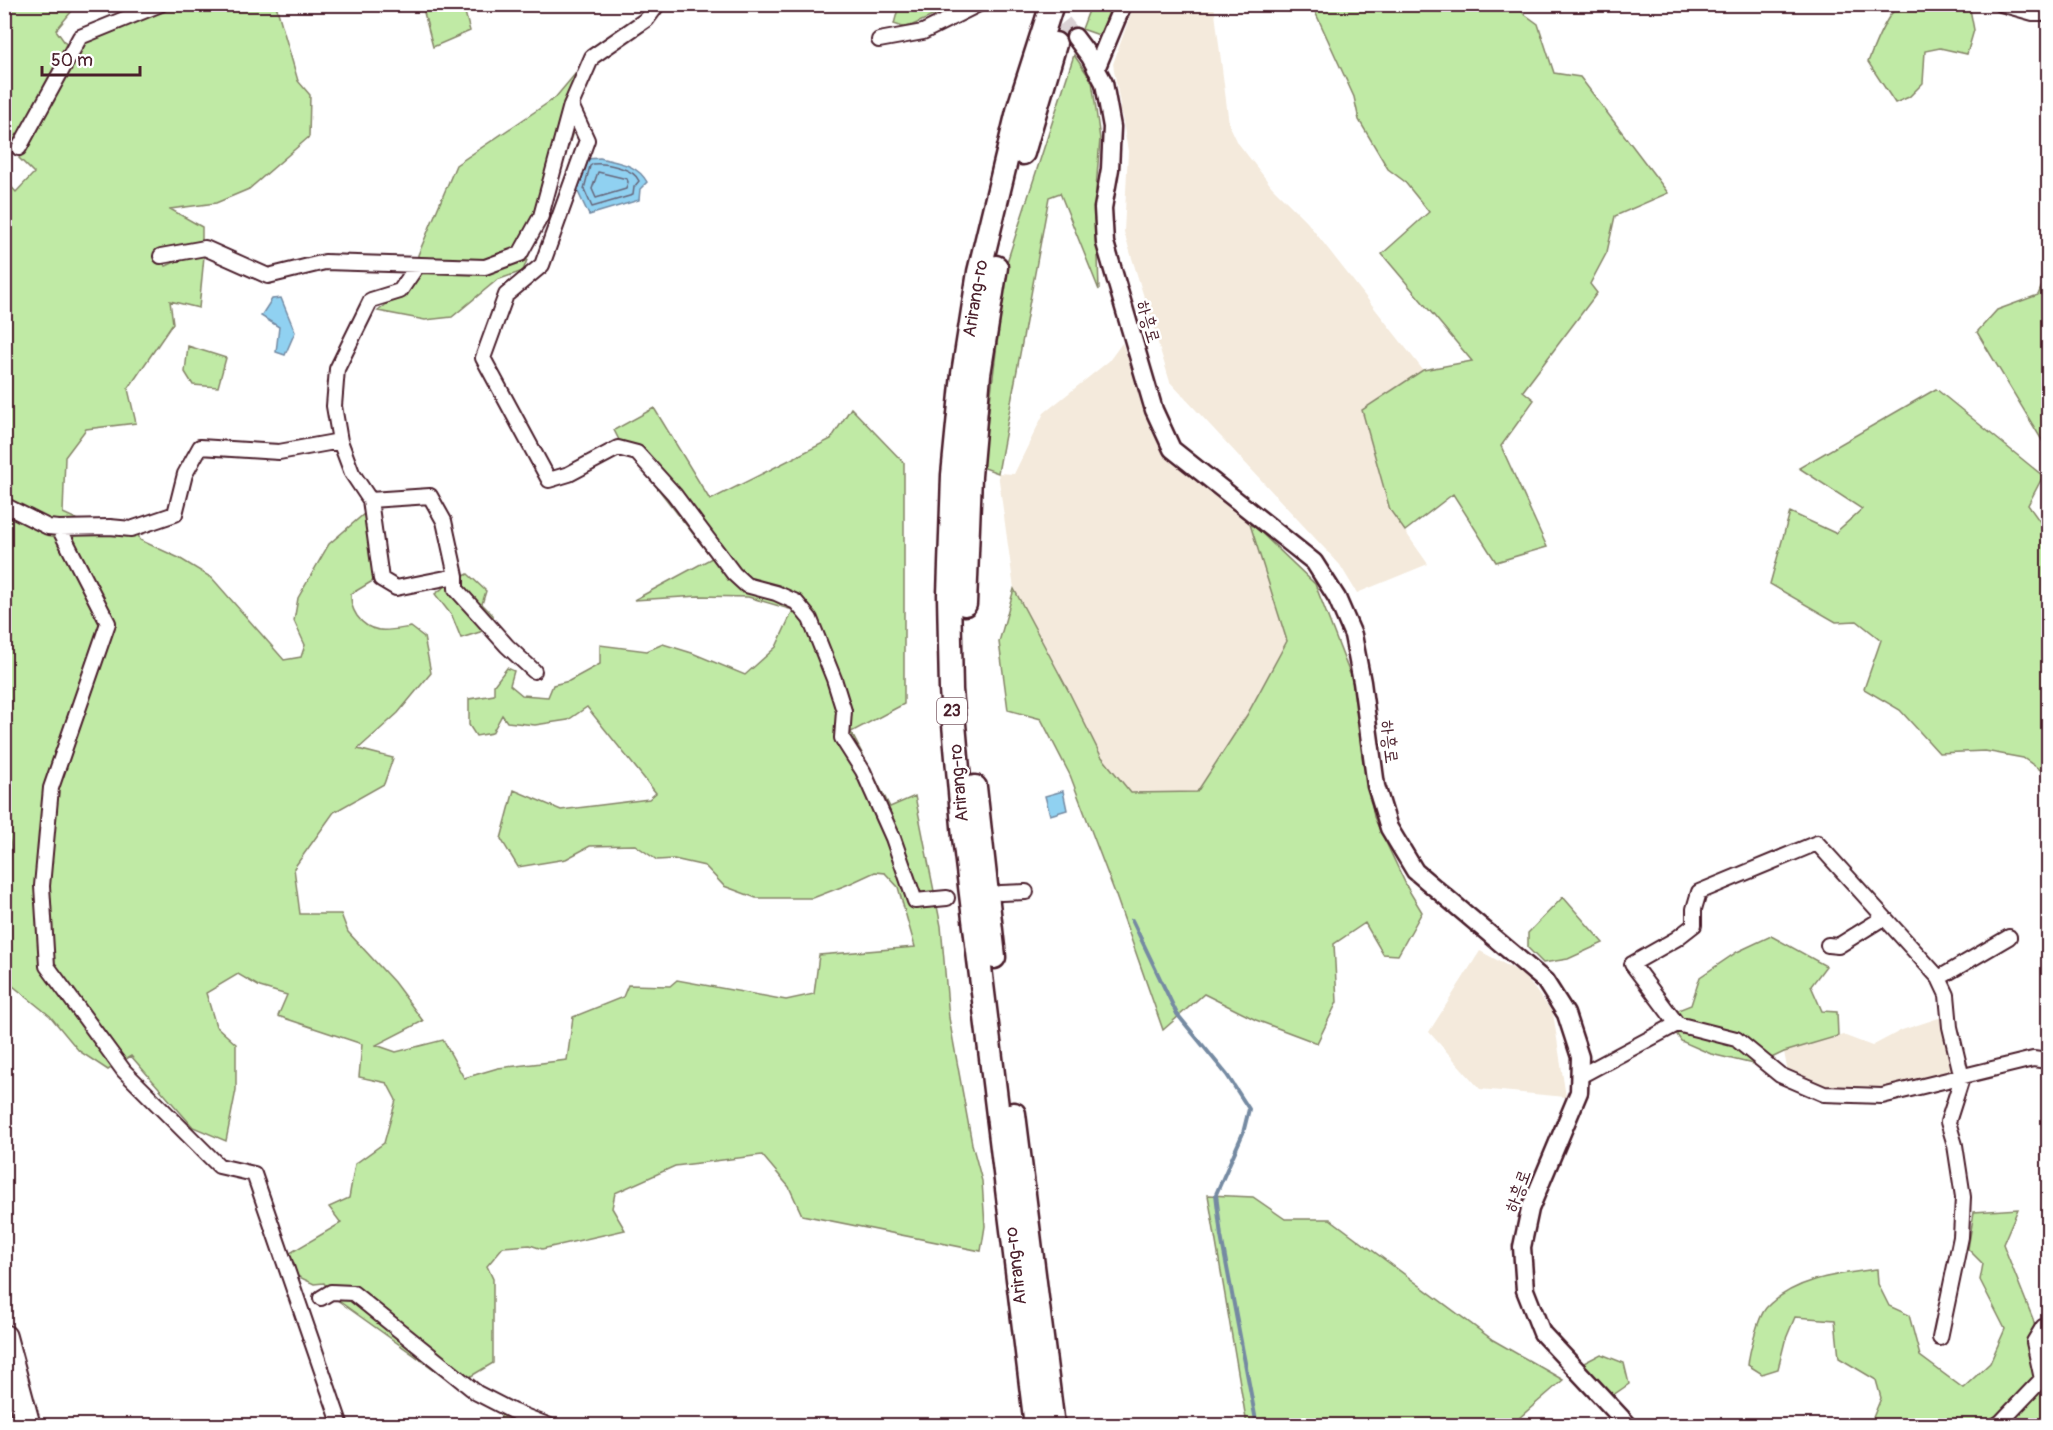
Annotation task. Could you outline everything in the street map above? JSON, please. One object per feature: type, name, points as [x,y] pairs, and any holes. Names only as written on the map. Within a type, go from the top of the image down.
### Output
[{"type":"highway","name":"Arirang-ro","points":[[1036,1425],[964,837],[951,690],[949,595],[953,475],[963,374],[979,272],[1019,107],[1052,4]]},
{"type":"highway","name":"Arirang-ro","points":[[1053,1425],[978,818],[966,690],[965,594],[970,476],[979,374],[994,275],[1024,146],[1068,4]]},
{"type":"highway","points":[[4,1337],[28,1425]]},
{"type":"street","points":[[19,148],[80,37],[161,4]]},
{"type":"street","points":[[161,256],[205,248],[268,276],[325,262],[485,267],[520,254],[541,216],[571,105],[592,57],[647,19],[658,4]]},
{"type":"street","points":[[879,40],[923,32],[979,4]]},
{"type":"street","points":[[1096,69],[1122,4]]},
{"type":"street","points":[[2001,4],[2033,13],[2049,13]]},
{"type":"street","name":"하흥로","points":[[1075,37],[1104,82],[1112,127],[1110,169],[1103,208],[1104,243],[1154,410],[1172,449],[1314,562],[1337,598],[1353,635],[1362,682],[1376,786],[1389,828],[1415,871],[1545,981],[1566,1014],[1580,1057],[1579,1092],[1530,1209],[1522,1247],[1525,1290],[1542,1333],[1629,1425]]},
{"type":"street","points":[[571,105],[587,140],[542,265],[506,295],[483,357],[549,480],[569,474],[618,448],[637,453],[674,494],[734,574],[746,585],[776,593],[795,602],[810,619],[844,711],[842,738],[863,771],[893,837],[915,901],[947,898]]},
{"type":"street","points":[[417,266],[400,291],[371,300],[337,369],[334,406],[340,441],[352,473],[370,500],[381,579],[396,588],[456,576]]},
{"type":"street","points":[[4,505],[48,527],[131,529],[176,514],[185,474],[200,447],[279,452],[340,441]]},
{"type":"street","points":[[370,500],[430,496],[444,521],[456,576],[456,589],[507,646],[534,671]]},
{"type":"street","points":[[59,528],[108,623],[51,788],[42,886],[47,966],[124,1071],[219,1166],[254,1174],[341,1425]]},
{"type":"street","points":[[1940,1338],[1961,1237],[1963,1197],[1955,1145],[1948,1122],[1962,1078],[1950,1027],[1947,995],[1939,978],[1882,918],[1817,843],[1699,892],[1694,909],[1695,925],[1676,939],[1632,964],[1677,1024],[1736,1039],[1780,1075],[1824,1094],[1882,1096],[1962,1078],[2033,1059],[2049,1061]]},
{"type":"street","points":[[1001,893],[1026,892]]},
{"type":"street","points":[[1828,945],[1838,946],[1882,918]]},
{"type":"street","points":[[1939,978],[2008,937]]},
{"type":"street","points":[[1580,1076],[1677,1024]]},
{"type":"street","points":[[321,1298],[331,1292],[353,1293],[477,1393],[512,1411],[550,1425]]},
{"type":"street","points":[[1995,1425],[2001,1422],[2042,1379],[2034,1342],[2043,1327],[2049,1327]]},
{"type":"shaded area","points":[[1134,5],[1214,5],[1229,124],[1238,143],[1272,187],[1307,222],[1423,370],[1362,410],[1390,510],[1428,564],[1357,593],[1340,565],[1170,382],[1124,232],[1128,151],[1113,64]]},
{"type":"shaded area","points":[[1122,343],[1166,453],[1249,521],[1287,641],[1247,715],[1197,792],[1131,793],[1101,756],[1014,589],[998,473],[1014,474],[1044,413],[1109,361]]},
{"type":"shaded area","points":[[1480,951],[1523,974],[1553,1013],[1566,1097],[1480,1089],[1429,1032]]},
{"type":"shaded area","points":[[1942,1017],[1954,1072],[1881,1091],[1824,1088],[1788,1073],[1784,1052],[1843,1035],[1872,1046],[1902,1030]]},
{"type":"green space","points":[[899,4],[957,5],[906,28],[894,24]]},
{"type":"green space","points":[[1911,4],[1962,4],[1970,9],[1974,30],[1967,54],[1940,48],[1925,51],[1923,83],[1909,97],[1895,103],[1868,62],[1880,33],[1893,12],[1897,8]]},
{"type":"green space","points":[[5,5],[77,5],[56,30],[66,44],[18,141],[5,156]]},
{"type":"green space","points":[[168,5],[276,5],[298,81],[310,95],[309,137],[249,189],[216,203],[170,209],[202,227],[202,243],[174,247],[154,255],[166,266],[184,258],[204,256],[199,308],[170,301],[173,323],[128,389],[136,423],[86,429],[65,457],[63,513],[105,532],[137,531],[140,540],[179,558],[212,578],[284,660],[301,657],[305,645],[294,621],[298,598],[329,544],[364,514],[376,579],[351,594],[353,608],[357,616],[368,627],[381,630],[411,627],[424,637],[431,673],[398,713],[358,749],[393,758],[384,784],[334,812],[294,868],[300,914],[341,914],[348,932],[394,982],[423,1021],[376,1045],[396,1052],[443,1040],[464,1078],[498,1068],[567,1060],[573,1017],[623,997],[628,985],[670,986],[677,980],[786,1000],[814,994],[819,955],[915,947],[898,887],[885,873],[875,872],[813,898],[756,898],[724,886],[705,866],[674,859],[657,860],[635,845],[590,846],[566,859],[518,867],[501,839],[514,790],[561,810],[649,799],[656,793],[587,707],[568,720],[535,725],[507,722],[502,715],[492,733],[476,736],[469,725],[469,699],[494,695],[494,685],[507,668],[514,671],[510,685],[522,695],[548,697],[553,685],[569,681],[600,664],[600,645],[647,651],[663,644],[692,653],[745,675],[776,647],[793,610],[748,597],[699,596],[634,600],[712,558],[634,458],[619,454],[619,440],[614,430],[654,408],[710,500],[831,439],[851,408],[904,463],[904,704],[851,732],[890,807],[915,796],[941,926],[949,1018],[972,1144],[982,1181],[985,1226],[981,1251],[802,1215],[789,1187],[762,1155],[675,1166],[615,1193],[612,1208],[625,1230],[542,1249],[530,1245],[503,1247],[487,1266],[493,1279],[493,1363],[456,1385],[333,1297],[324,1283],[314,1284],[297,1276],[290,1253],[341,1223],[329,1207],[349,1198],[355,1164],[384,1143],[396,1100],[387,1083],[359,1077],[362,1044],[278,1016],[287,995],[260,987],[238,974],[206,993],[216,1026],[236,1044],[236,1090],[226,1141],[193,1127],[131,1056],[108,1070],[79,1051],[50,1016],[13,986],[5,969],[5,909],[11,847],[4,816],[5,180],[16,192],[34,173],[19,158],[83,41],[166,10]]},
{"type":"green space","points":[[422,5],[463,5],[470,31],[433,47]]},
{"type":"green space","points":[[1091,5],[1113,5],[1099,35],[1082,29]]},
{"type":"green space","points":[[1312,5],[1518,5],[1523,13],[1538,24],[1554,73],[1580,77],[1668,193],[1615,216],[1607,252],[1590,284],[1597,293],[1523,391],[1534,400],[1501,446],[1547,547],[1496,562],[1453,494],[1405,531],[1390,510],[1362,410],[1423,370],[1472,361],[1382,254],[1429,212],[1404,181],[1388,169],[1359,120],[1354,97]]},
{"type":"green space","points":[[1074,55],[1092,81],[1100,139],[1096,189],[1099,290],[1060,193],[1049,197],[998,473],[982,467],[1007,262]]},
{"type":"green space","points":[[576,73],[572,135],[523,271],[497,280],[452,317],[425,320],[378,311],[417,280],[418,255],[456,165],[555,98]]},
{"type":"green space","points":[[2048,271],[2048,444],[2043,442],[1977,332],[1997,310],[2038,295]]},
{"type":"green space","points":[[188,346],[226,358],[218,387],[193,385],[185,372]]},
{"type":"green space","points":[[1936,389],[2043,476],[2028,505],[2048,533],[2048,775],[2023,758],[1985,751],[1939,753],[1900,710],[1864,689],[1881,640],[1857,621],[1836,622],[1770,584],[1790,512],[1835,533],[1862,509],[1799,468]]},
{"type":"green space","points":[[1249,521],[1315,584],[1352,679],[1374,817],[1408,889],[1422,912],[1398,955],[1383,954],[1365,923],[1334,944],[1337,1002],[1317,1043],[1256,1020],[1204,994],[1163,1030],[1115,893],[1070,775],[1041,719],[1008,710],[999,642],[1014,589],[1101,756],[1131,793],[1197,792],[1247,715],[1287,641]]},
{"type":"green space","points":[[468,574],[486,591],[482,604],[493,615],[494,623],[480,632],[461,638],[452,616],[435,594]]},
{"type":"green space","points":[[1563,897],[1603,943],[1568,959],[1543,963],[1528,948],[1528,933]]},
{"type":"green space","points":[[1771,936],[1826,966],[1811,986],[1822,1011],[1837,1012],[1838,1036],[1784,1052],[1757,1065],[1711,1054],[1681,1041],[1669,1022],[1678,1010],[1691,1005],[1700,977],[1737,952]]},
{"type":"green space","points":[[1208,1195],[1253,1197],[1285,1219],[1330,1219],[1493,1340],[1563,1380],[1511,1425],[1247,1425]]},
{"type":"green space","points":[[2018,1209],[2003,1244],[2033,1319],[2048,1383],[2048,1425],[1870,1425],[1881,1398],[1876,1380],[1839,1358],[1835,1320],[1795,1317],[1785,1341],[1778,1369],[1762,1374],[1748,1365],[1760,1319],[1766,1308],[1777,1298],[1818,1279],[1877,1269],[1878,1284],[1889,1306],[1909,1315],[1920,1356],[1963,1388],[1990,1363],[2005,1329],[1980,1280],[1983,1264],[1968,1249],[1974,1212]]},
{"type":"green space","points":[[1601,1354],[1624,1363],[1629,1384],[1613,1395],[1582,1364]]},
{"type":"green space","points":[[507,1402],[551,1420],[584,1425],[497,1426]]},
{"type":"water","points":[[600,158],[633,168],[647,182],[640,189],[639,200],[589,215],[577,190],[586,159]]},
{"type":"water","points":[[281,298],[295,332],[285,355],[276,352],[279,327],[261,316],[272,299]]},
{"type":"water","points":[[1063,791],[1067,810],[1050,815],[1045,796]]},
{"type":"waterway","points":[[1132,920],[1177,1014],[1227,1075],[1249,1109],[1243,1133],[1216,1194],[1221,1236],[1257,1426]]},
{"type":"tunnel","points":[[1048,4],[1075,37]]}]
